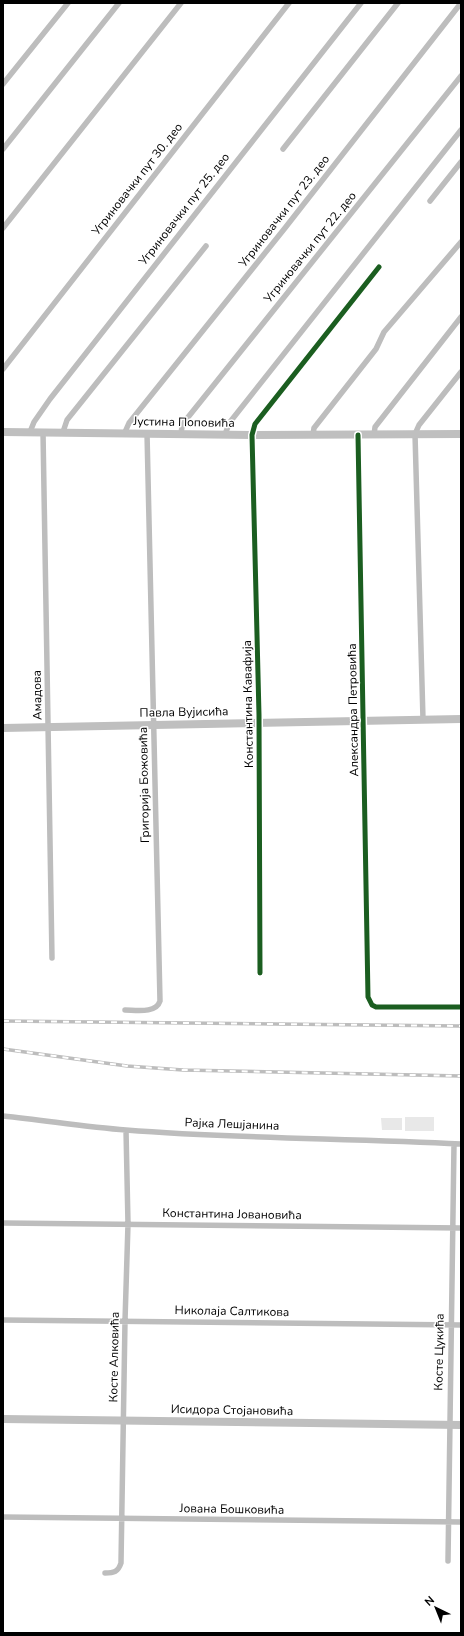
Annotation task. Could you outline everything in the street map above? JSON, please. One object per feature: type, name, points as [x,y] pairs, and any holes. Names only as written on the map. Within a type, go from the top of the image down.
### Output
[{"type":"street","points":[[3,84],[68,3]]},
{"type":"street","points":[[3,149],[119,3]]},
{"type":"street","points":[[3,228],[181,3]]},
{"type":"street","name":"Угриновачки пут 30. део","points":[[3,369],[290,3]]},
{"type":"street","name":"Угриновачки пут 25. део","points":[[30,432],[34,422],[50,399],[361,3]]},
{"type":"street","points":[[283,149],[398,3]]},
{"type":"street","name":"Угриновачки пут 23. део","points":[[125,432],[129,422],[286,228],[461,3]]},
{"type":"street","name":"Угриновачки пут 22. део","points":[[181,433],[185,421],[461,76]]},
{"type":"street","points":[[225,434],[230,422],[461,130]]},
{"type":"street","points":[[430,201],[461,162]]},
{"type":"street","points":[[313,435],[314,428],[376,349],[384,332],[461,242]]},
{"type":"street","points":[[63,432],[67,420],[206,246]]},
{"type":"street","points":[[252,435],[254,424],[379,267]]},
{"type":"street","points":[[374,435],[375,427],[461,317]]},
{"type":"street","points":[[423,719],[415,434],[419,425],[461,372]]},
{"type":"street","name":"Јустина Поповића","points":[[3,432],[125,432],[252,435],[461,434]]},
{"type":"street","name":"Амадова","points":[[42,432],[49,728],[52,958]]},
{"type":"street","name":"Григорија Божовића","points":[[125,1010],[153,1009],[157,1007],[160,1001],[147,433]]},
{"type":"street","name":"Константина Кавафија","points":[[252,435],[259,723],[260,973]]},
{"type":"street","name":"Александра Петровића","points":[[358,435],[368,986],[370,1002],[376,1007],[461,1007]]},
{"type":"street","name":"Павла Вујисића","points":[[3,728],[461,719]]},
{"type":"street","name":"Рајка Лешјанина","points":[[3,1116],[126,1130],[235,1136],[461,1144]]},
{"type":"street","name":"Косте Алковића","points":[[105,1573],[114,1573],[120,1568],[128,1224],[126,1130]]},
{"type":"street","name":"Косте Цукића","points":[[448,1561],[450,1325],[454,1144]]},
{"type":"street","name":"Константина Јовановића","points":[[3,1223],[461,1228]]},
{"type":"street","name":"Николаја Салтикова","points":[[3,1320],[461,1325]]},
{"type":"street","name":"Исидора Стојановића","points":[[3,1419],[461,1425]]},
{"type":"street","name":"Јована Бошковића","points":[[3,1517],[461,1522]]},
{"type":"shaded area","points":[[405,1117],[434,1117],[434,1131],[405,1131]]},
{"type":"shaded area","points":[[381,1118],[402,1118],[402,1130],[382,1130]]},
{"type":"railway","points":[[3,1021],[461,1026]]},
{"type":"railway","points":[[3,1049],[127,1066],[183,1070],[461,1076]]},
{"type":"cycle path","points":[[260,973],[259,715],[252,435],[255,424],[379,267]]},
{"type":"cycle path","points":[[358,435],[368,997],[372,1005],[376,1007],[461,1007]]}]
